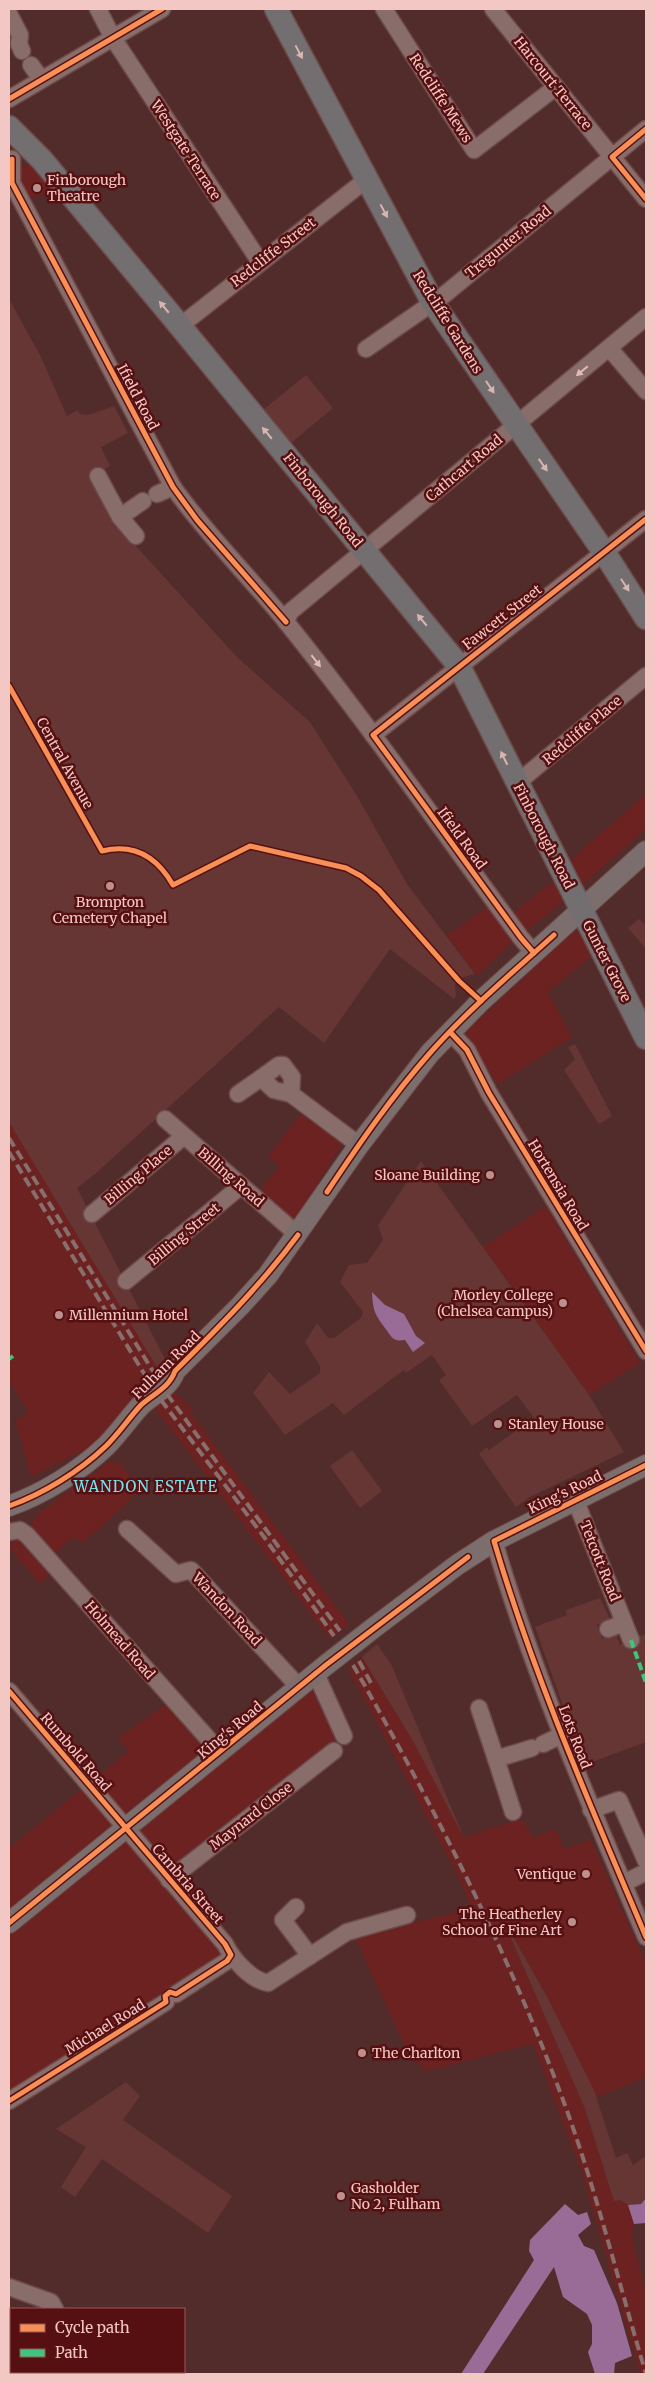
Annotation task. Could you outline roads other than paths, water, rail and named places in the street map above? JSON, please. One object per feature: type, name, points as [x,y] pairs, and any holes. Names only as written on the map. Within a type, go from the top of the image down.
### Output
[{"type":"highway","name":"Redcliffe Gardens","points":[[276,9],[433,303],[604,552],[646,618]]},
{"type":"highway","name":"Finborough Road","points":[[9,127],[42,160],[459,666],[581,911]]},
{"type":"highway","name":"Gunter Grove","points":[[581,911],[646,1038]]},
{"type":"main road","name":"Fulham Road","points":[[9,1506],[35,1495],[77,1469],[106,1446],[142,1404],[145,1393],[166,1371],[175,1371],[268,1276],[359,1145],[413,1073],[450,1032],[481,1000],[646,851]]},
{"type":"main road","name":"King's Road","points":[[9,1923],[321,1669],[462,1562],[494,1541],[646,1465]]},
{"type":"street","name":"Westgate Terrace","points":[[98,9],[113,38],[260,262]]},
{"type":"street","points":[[9,99],[162,9]]},
{"type":"street","name":"Redcliffe Mews","points":[[384,9],[474,150],[556,87]]},
{"type":"street","name":"Harcourt Terrace","points":[[493,9],[646,199]]},
{"type":"street","points":[[9,14],[20,35],[19,44],[22,51]]},
{"type":"street","points":[[31,65],[41,79]]},
{"type":"street","name":"Tregunter Road","points":[[366,350],[433,303],[646,129]]},
{"type":"street","name":"Ifield Road","points":[[42,160],[10,158],[12,183],[173,487],[197,520],[286,622],[373,735],[521,938],[534,953]]},
{"type":"street","name":"Redcliffe Street","points":[[180,326],[367,179]]},
{"type":"street","name":"Cathcart Road","points":[[286,622],[290,612],[646,317]]},
{"type":"street","points":[[609,348],[646,391]]},
{"type":"street","points":[[98,476],[120,517],[136,536]]},
{"type":"street","points":[[120,517],[150,498],[173,487]]},
{"type":"street","name":"Fawcett Street","points":[[373,735],[646,519]]},
{"type":"street","name":"Redcliffe Place","points":[[517,783],[646,676]]},
{"type":"street","name":"Hortensia Road","points":[[450,1032],[467,1050],[489,1093],[646,1351]]},
{"type":"street","points":[[238,1094],[279,1066],[287,1067],[292,1080],[291,1094]]},
{"type":"street","points":[[260,1078],[274,1090],[291,1094],[359,1145]]},
{"type":"street","name":"Billing Road","points":[[165,1119],[298,1235]]},
{"type":"street","name":"Billing Place","points":[[92,1214],[184,1136]]},
{"type":"street","name":"Billing Street","points":[[126,1281],[241,1186]]},
{"type":"street","name":"Tetcott Road","points":[[575,1500],[631,1640]]},
{"type":"street","name":"Wandon Road","points":[[127,1528],[176,1574],[191,1570],[299,1687]]},
{"type":"street","name":"Holmead Road","points":[[14,1531],[27,1535],[220,1752]]},
{"type":"street","name":"Lots Road","points":[[494,1541],[524,1633],[562,1735],[591,1810],[646,1936]]},
{"type":"street","points":[[608,1629],[624,1623]]},
{"type":"street","points":[[321,1669],[344,1736]]},
{"type":"street","name":"Rumbold Road","points":[[9,1692],[126,1828]]},
{"type":"street","points":[[479,1708],[513,1812]]},
{"type":"street","points":[[496,1759],[538,1746],[562,1735]]},
{"type":"street","name":"Maynard Close","points":[[169,1880],[334,1752]]},
{"type":"street","points":[[591,1810],[619,1800],[646,1861]]},
{"type":"street","name":"Cambria Street","points":[[126,1828],[225,1944],[231,1955],[259,1982],[268,1983],[310,1956]]},
{"type":"street","points":[[624,1883],[646,1872]]},
{"type":"street","points":[[296,1907],[282,1920],[310,1956],[347,1932],[407,1915]]},
{"type":"street","name":"Michael Road","points":[[9,2101],[171,1998],[227,1960],[231,1955]]},
{"type":"street","points":[[9,2287],[51,2302],[54,2308]]},
{"type":"railway","points":[[9,1138],[154,1373]]},
{"type":"railway","points":[[9,1152],[148,1380]]},
{"type":"railway","points":[[167,1394],[340,1631]]},
{"type":"railway","points":[[161,1400],[264,1537],[334,1636]]},
{"type":"railway","points":[[359,1661],[372,1685]]},
{"type":"railway","points":[[353,1665],[444,1832],[525,2005],[582,2153],[646,2374]]},
{"type":"place","name":"Finborough Theatre","points":[[37,188]]},
{"type":"place","name":"Brompton Cemetery Chapel","points":[[110,886]]},
{"type":"place","name":"Sloane Building","points":[[490,1175]]},
{"type":"place","name":"Morley College (Chelsea campus)","points":[[563,1303]]},
{"type":"place","name":"Millennium Hotel","points":[[59,1315]]},
{"type":"place","name":"Stanley House","points":[[498,1424]]},
{"type":"place","name":"Ventique","points":[[586,1874]]},
{"type":"place","name":"The Heatherley School of Fine Art","points":[[572,1922]]},
{"type":"place","name":"The Charlton","points":[[362,2053]]},
{"type":"place","name":"Gasholder No 2, Fulham","points":[[341,2196]]},
{"type":"district","name":"WANDON ESTATE","points":[[146,1487]]}]
